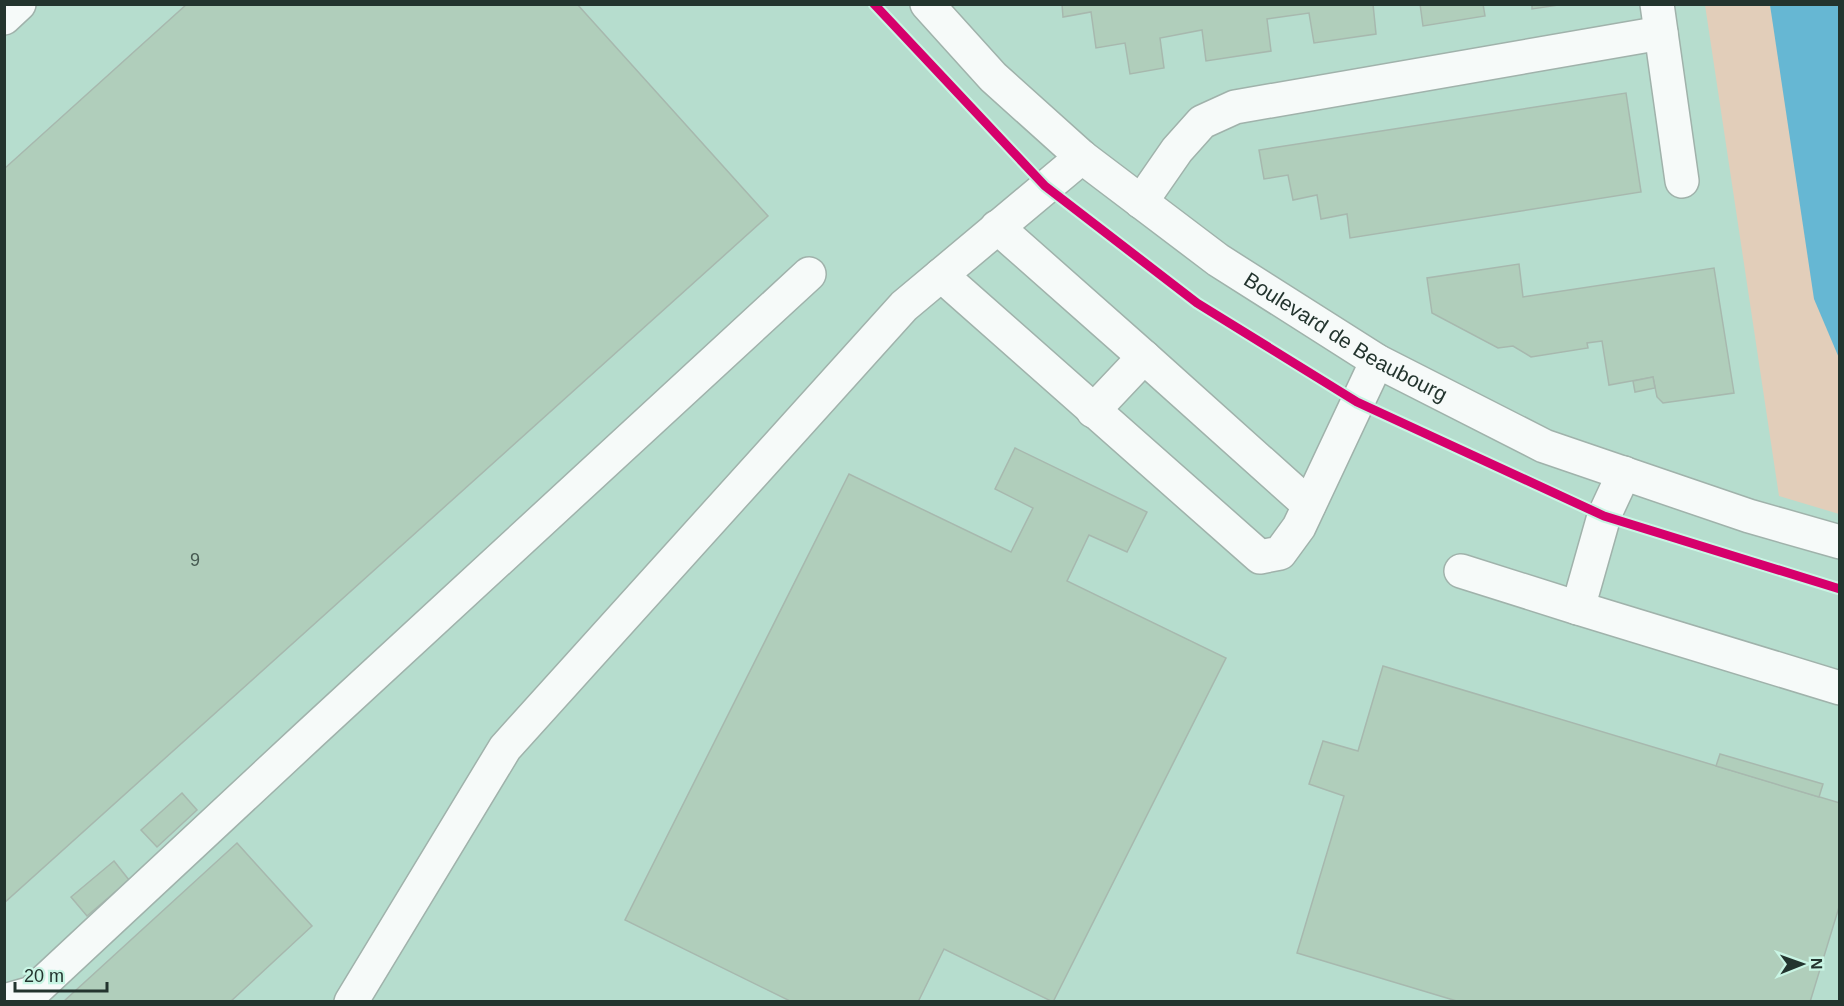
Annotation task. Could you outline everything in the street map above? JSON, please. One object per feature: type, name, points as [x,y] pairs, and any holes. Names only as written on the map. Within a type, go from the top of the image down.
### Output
[{"type":"main road","points":[[4,18],[19,4]]},
{"type":"main road","name":"Boulevard de Beaubourg","points":[[927,4],[993,77],[1082,157],[1218,260],[1377,361],[1544,446],[1749,516],[1839,542]]},
{"type":"main road","points":[[1142,202],[1177,150],[1202,122],[1235,107],[1659,19],[1682,181]]},
{"type":"main road","points":[[351,1002],[505,748],[904,306],[1082,157]]},
{"type":"main road","points":[[998,227],[1309,505]]},
{"type":"main road","points":[[4,1001],[32,993],[809,274]]},
{"type":"main road","points":[[940,275],[1260,557],[1280,553],[1299,527],[1377,361]]},
{"type":"main road","points":[[1093,411],[1144,357]]},
{"type":"main road","points":[[1578,608],[1604,516],[1624,473]]},
{"type":"main road","points":[[1461,571],[1839,688]]},
{"type":"shaded area","points":[[5,5],[1839,5],[1839,1001],[5,1001]]},
{"type":"shaded area","points":[[1705,5],[1839,5],[1839,514],[1779,496]]},
{"type":"water","points":[[1770,5],[1839,5],[1839,358],[1814,299]]},
{"type":"building","points":[[187,4],[577,4],[768,216],[4,903],[4,169]]},
{"type":"building","points":[[1062,4],[1373,4],[1376,34],[1314,43],[1309,13],[1267,19],[1271,51],[1206,61],[1202,30],[1160,38],[1164,68],[1130,74],[1125,43],[1096,48],[1091,12],[1063,17]]},
{"type":"building","points":[[1420,4],[1483,4],[1485,16],[1423,26]]},
{"type":"building","points":[[1532,4],[1565,4],[1532,9]]},
{"type":"building","points":[[1626,93],[1641,192],[1350,238],[1347,214],[1321,219],[1317,195],[1293,200],[1288,175],[1264,179],[1259,150]]},
{"type":"building","points":[[1519,264],[1523,297],[1714,268],[1734,393],[1663,403],[1657,397],[1653,377],[1609,385],[1602,341],[1587,343],[1588,348],[1531,357],[1513,346],[1498,348],[1432,313],[1427,278]]},
{"type":"building","points":[[1653,377],[1655,388],[1635,392],[1633,381]]},
{"type":"building","points":[[1015,448],[1147,512],[1127,552],[1089,535],[1067,581],[1226,658],[1053,1002],[944,949],[918,1002],[792,1002],[625,920],[849,474],[1011,552],[1033,508],[995,489]]},
{"type":"building","points":[[1383,666],[1840,803],[1840,904],[1810,1002],[1460,1002],[1297,953],[1344,796],[1309,784],[1323,741],[1358,751]]},
{"type":"building","points":[[1720,754],[1823,784],[1819,797],[1716,766]]},
{"type":"building","points":[[182,793],[197,810],[157,847],[141,830]]},
{"type":"building","points":[[237,843],[312,926],[230,1002],[63,1002]]},
{"type":"building","points":[[114,861],[129,880],[87,916],[71,897]]},
{"type":"cycle path","points":[[874,4],[1045,186],[1197,303],[1357,402],[1604,516],[1840,589]]}]
